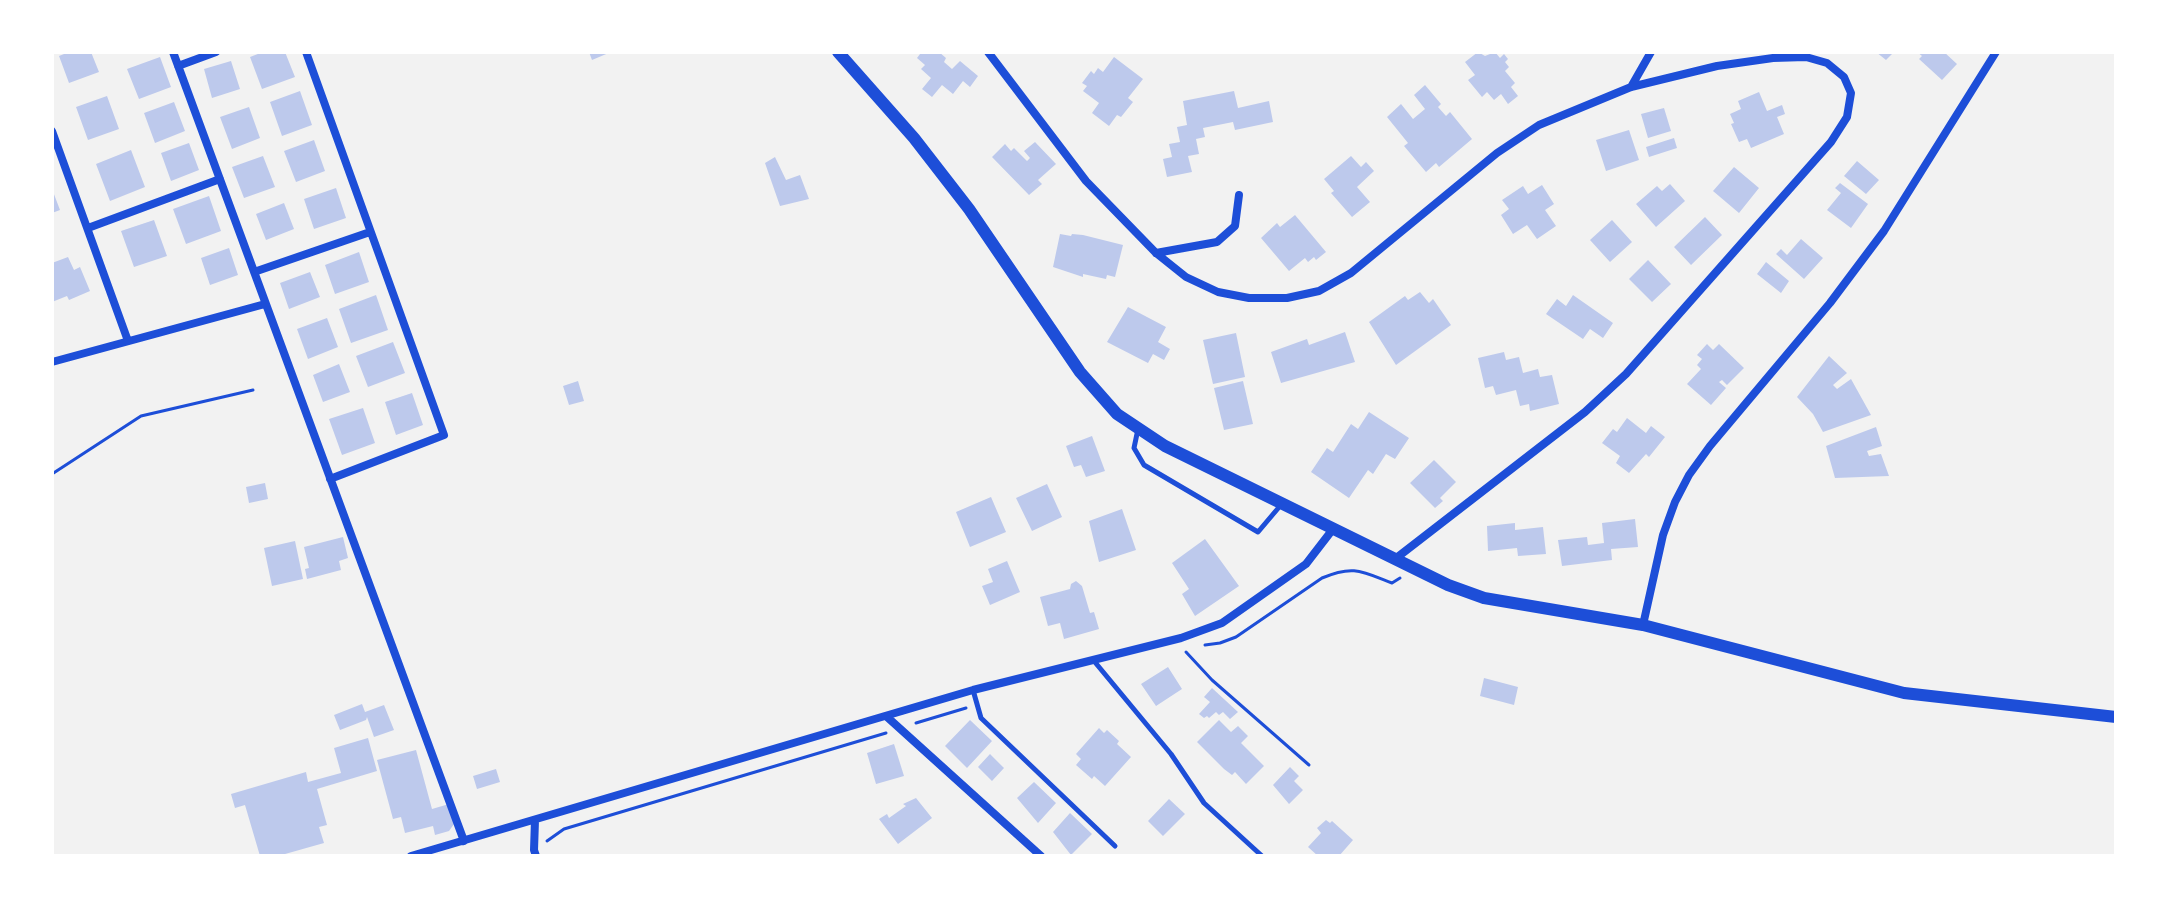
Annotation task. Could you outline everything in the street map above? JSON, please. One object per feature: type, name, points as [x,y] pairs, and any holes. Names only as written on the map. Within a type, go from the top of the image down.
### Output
[{"type":"street","points":[[173,52],[464,841]]},
{"type":"street","points":[[178,66],[216,52]]},
{"type":"street","points":[[306,52],[444,435],[330,479]]},
{"type":"street","points":[[838,52],[914,138],[969,209],[1080,372],[1117,414],[1165,446],[1448,585],[1484,598],[1643,625],[1904,693],[2116,717]]},
{"type":"street","points":[[988,52],[1086,181],[1156,253],[1186,277],[1218,292],[1249,298],[1287,298],[1319,291],[1351,273],[1497,153],[1539,125],[1631,87],[1717,66],[1773,58],[1806,57],[1827,63],[1844,77],[1851,93],[1847,117],[1831,142],[1626,374],[1585,412],[1395,559]]},
{"type":"street","points":[[1631,87],[1651,52]]},
{"type":"street","points":[[1643,625],[1663,535],[1689,475],[1830,303],[1884,231],[1996,52]]},
{"type":"street","points":[[52,131],[128,341]]},
{"type":"street","points":[[88,228],[220,179]]},
{"type":"street","points":[[1156,253],[1217,242],[1235,226],[1239,195]]},
{"type":"street","points":[[254,272],[370,232]]},
{"type":"street","points":[[52,362],[265,304]]},
{"type":"street","points":[[411,856],[973,690],[1181,638],[1222,623],[1306,564],[1333,529]]},
{"type":"street","points":[[886,716],[1041,856]]},
{"type":"street","points":[[535,820],[536,856]]},
{"type":"lane","points":[[1138,428],[1134,448],[1144,465],[1258,532],[1281,503]]},
{"type":"lane","points":[[1181,638],[1183,648]]},
{"type":"lane","points":[[1093,660],[1171,754],[1204,803],[1262,856]]},
{"type":"lane","points":[[973,690],[981,718],[1115,846]]},
{"type":"path","points":[[52,474],[141,416],[253,390]]},
{"type":"path","points":[[1183,648],[1212,680],[1309,765]]},
{"type":"building","points":[[69,52],[91,52],[99,72],[69,83],[59,56]]},
{"type":"building","points":[[263,52],[285,52],[295,77],[262,89],[250,57]]},
{"type":"building","points":[[589,52],[611,52],[592,60]]},
{"type":"building","points":[[918,52],[939,52],[952,69],[960,61],[978,76],[970,87],[963,81],[953,94],[942,85],[932,97],[922,89],[931,78],[921,69],[925,65],[917,58]]},
{"type":"building","points":[[1478,52],[1485,56],[1495,52],[1500,58],[1504,54],[1508,59],[1505,62],[1509,67],[1505,71],[1515,83],[1511,87],[1518,96],[1508,104],[1501,94],[1494,100],[1487,92],[1482,97],[1468,80],[1475,75],[1465,62]]},
{"type":"building","points":[[1876,52],[1894,52],[1886,60]]},
{"type":"building","points":[[1917,52],[1944,52],[1957,64],[1942,80],[1919,59],[1922,56]]},
{"type":"building","points":[[160,57],[171,87],[139,99],[127,69]]},
{"type":"building","points":[[1114,57],[1143,79],[1128,98],[1133,102],[1109,126],[1092,113],[1099,103],[1083,91],[1087,86],[1082,83],[1091,71],[1094,74],[1098,68],[1103,72]]},
{"type":"building","points":[[231,61],[240,89],[212,98],[204,69]]},
{"type":"building","points":[[1425,85],[1441,104],[1438,107],[1446,116],[1450,112],[1472,139],[1439,167],[1436,163],[1426,172],[1404,146],[1408,143],[1387,117],[1401,104],[1413,119],[1425,109],[1414,95]]},
{"type":"building","points":[[300,91],[312,125],[282,136],[270,102]]},
{"type":"building","points":[[1234,91],[1238,108],[1269,101],[1273,122],[1235,130],[1233,122],[1203,128],[1205,137],[1196,139],[1199,154],[1188,156],[1192,172],[1167,177],[1163,159],[1172,157],[1169,144],[1180,142],[1177,127],[1187,125],[1183,101]]},
{"type":"building","points":[[1759,92],[1767,111],[1782,105],[1785,114],[1777,117],[1784,134],[1751,148],[1747,139],[1739,142],[1730,114],[1741,109],[1738,101]]},
{"type":"building","points":[[107,96],[119,129],[88,140],[76,107]]},
{"type":"building","points":[[174,102],[185,131],[155,143],[144,113]]},
{"type":"building","points":[[249,107],[260,138],[232,149],[220,117]]},
{"type":"building","points":[[1664,108],[1671,131],[1648,138],[1641,114]]},
{"type":"building","points":[[1629,130],[1639,160],[1606,171],[1596,140]]},
{"type":"building","points":[[1674,138],[1677,148],[1649,157],[1646,147]]},
{"type":"building","points":[[314,140],[325,171],[296,182],[284,151]]},
{"type":"building","points":[[1035,142],[1056,164],[1038,180],[1042,184],[1029,195],[992,157],[1005,144],[1027,161],[1030,158],[1024,151]]},
{"type":"building","points":[[189,143],[199,170],[171,181],[161,153]]},
{"type":"building","points":[[131,150],[145,187],[110,201],[96,164]]},
{"type":"building","points":[[263,156],[275,187],[244,198],[232,167]]},
{"type":"building","points":[[1351,156],[1361,167],[1366,162],[1374,171],[1357,187],[1370,202],[1352,217],[1331,193],[1334,191],[1324,179]]},
{"type":"building","points":[[775,157],[786,180],[800,175],[809,199],[780,206],[765,163]]},
{"type":"building","points":[[1857,161],[1879,180],[1866,194],[1844,176]]},
{"type":"building","points":[[1734,167],[1759,188],[1739,213],[1713,191]]},
{"type":"building","points":[[1840,183],[1868,204],[1851,228],[1827,210],[1841,193],[1835,188]]},
{"type":"building","points":[[1670,184],[1685,201],[1656,227],[1636,204],[1657,186],[1662,191]]},
{"type":"building","points":[[1542,185],[1554,204],[1545,210],[1556,226],[1537,239],[1527,225],[1513,234],[1501,215],[1509,209],[1502,200],[1523,186],[1528,194]]},
{"type":"building","points":[[336,188],[346,218],[314,229],[304,199]]},
{"type":"building","points":[[52,189],[60,210],[52,213]]},
{"type":"building","points":[[209,196],[221,231],[186,244],[173,209]]},
{"type":"building","points":[[284,203],[294,229],[266,240],[256,214]]},
{"type":"building","points":[[1295,215],[1326,252],[1316,260],[1314,257],[1308,262],[1305,258],[1289,271],[1261,238],[1277,223],[1280,227]]},
{"type":"building","points":[[1705,217],[1722,235],[1691,265],[1674,247]]},
{"type":"building","points":[[154,220],[167,256],[134,267],[121,231]]},
{"type":"building","points":[[1612,220],[1632,242],[1610,262],[1590,240]]},
{"type":"building","points":[[1060,234],[1083,235],[1123,245],[1115,277],[1107,275],[1106,279],[1083,274],[1083,277],[1053,267]]},
{"type":"building","points":[[1801,239],[1823,258],[1804,279],[1776,254],[1781,249],[1787,255]]},
{"type":"building","points":[[229,248],[238,275],[210,285],[201,258]]},
{"type":"building","points":[[359,252],[369,282],[335,294],[325,265]]},
{"type":"building","points":[[68,257],[74,270],[80,267],[90,291],[69,300],[67,296],[52,302],[52,263]]},
{"type":"building","points":[[1648,260],[1671,284],[1652,302],[1629,279]]},
{"type":"building","points":[[1766,262],[1789,281],[1781,293],[1757,274]]},
{"type":"building","points":[[310,272],[320,297],[289,309],[280,283]]},
{"type":"building","points":[[1420,292],[1429,303],[1433,299],[1451,325],[1396,365],[1369,322],[1405,296],[1408,300]]},
{"type":"building","points":[[376,295],[388,330],[351,343],[339,309]]},
{"type":"building","points":[[1573,295],[1613,323],[1603,338],[1590,329],[1583,339],[1546,314],[1557,299],[1566,306]]},
{"type":"building","points":[[1128,307],[1166,327],[1158,342],[1170,349],[1164,360],[1153,354],[1148,363],[1107,342]]},
{"type":"building","points":[[327,318],[338,347],[308,359],[297,329]]},
{"type":"building","points":[[1345,332],[1355,362],[1281,383],[1271,352],[1307,339],[1309,345]]},
{"type":"building","points":[[1236,333],[1245,377],[1213,384],[1203,340]]},
{"type":"building","points":[[393,342],[405,373],[368,387],[356,356]]},
{"type":"building","points":[[1707,344],[1713,350],[1719,344],[1744,368],[1727,385],[1722,380],[1719,382],[1726,388],[1711,405],[1687,384],[1701,369],[1697,365],[1702,359],[1697,355]]},
{"type":"building","points":[[1504,352],[1506,360],[1519,357],[1523,373],[1538,369],[1540,377],[1552,375],[1559,404],[1530,411],[1529,404],[1520,406],[1516,390],[1496,395],[1493,386],[1485,388],[1478,358]]},
{"type":"building","points":[[1829,356],[1847,373],[1833,385],[1837,389],[1851,379],[1871,415],[1823,432],[1813,414],[1797,397]]},
{"type":"building","points":[[339,364],[350,392],[323,402],[313,375]]},
{"type":"building","points":[[578,381],[584,401],[569,405],[563,386]]},
{"type":"building","points":[[1243,381],[1253,424],[1224,430],[1214,388]]},
{"type":"building","points":[[412,393],[423,425],[396,435],[385,402]]},
{"type":"building","points":[[363,408],[375,443],[342,455],[329,419]]},
{"type":"building","points":[[1369,412],[1409,438],[1395,459],[1386,454],[1373,474],[1368,470],[1349,498],[1311,472],[1327,448],[1333,452],[1351,424],[1358,429]]},
{"type":"building","points":[[1627,418],[1646,433],[1651,426],[1665,437],[1649,457],[1646,454],[1629,473],[1616,463],[1620,456],[1602,443],[1613,429],[1617,432]]},
{"type":"building","points":[[1876,427],[1882,446],[1867,451],[1869,456],[1881,454],[1889,476],[1835,478],[1826,446]]},
{"type":"building","points":[[1092,436],[1105,471],[1086,477],[1081,465],[1074,467],[1066,446]]},
{"type":"building","points":[[1434,460],[1456,482],[1435,508],[1410,483]]},
{"type":"building","points":[[265,483],[268,499],[249,503],[246,487]]},
{"type":"building","points":[[1047,484],[1062,517],[1032,531],[1016,498]]},
{"type":"building","points":[[991,497],[1006,532],[970,547],[956,512]]},
{"type":"building","points":[[1122,509],[1136,550],[1099,562],[1089,521]]},
{"type":"building","points":[[1635,519],[1638,547],[1611,549],[1612,560],[1562,566],[1558,540],[1587,537],[1588,545],[1604,543],[1602,523]]},
{"type":"building","points":[[1515,523],[1515,530],[1543,527],[1546,554],[1518,556],[1517,548],[1488,551],[1487,526]]},
{"type":"building","points":[[343,537],[348,558],[339,561],[341,570],[307,579],[305,569],[309,568],[304,547]]},
{"type":"building","points":[[1205,539],[1239,586],[1195,616],[1182,594],[1189,589],[1172,563]]},
{"type":"building","points":[[295,541],[303,579],[272,586],[264,548]]},
{"type":"building","points":[[1007,561],[1020,592],[990,605],[982,586],[993,582],[988,569]]},
{"type":"building","points":[[1076,581],[1082,586],[1090,613],[1094,612],[1099,629],[1064,639],[1060,623],[1048,626],[1040,597],[1070,589]]},
{"type":"building","points":[[1168,667],[1182,689],[1156,706],[1141,684]]},
{"type":"building","points":[[1484,678],[1518,687],[1514,705],[1480,696]]},
{"type":"building","points":[[1212,688],[1238,712],[1230,719],[1223,712],[1219,715],[1216,712],[1209,718],[1199,714],[1210,702],[1204,697]]},
{"type":"building","points":[[362,704],[365,712],[384,705],[394,730],[374,737],[367,717],[340,730],[334,715]]},
{"type":"building","points":[[970,720],[992,741],[967,768],[945,746]]},
{"type":"building","points":[[1219,720],[1231,732],[1238,726],[1248,736],[1241,743],[1264,766],[1246,784],[1235,772],[1232,775],[1224,769],[1197,742]]},
{"type":"building","points":[[1099,728],[1104,733],[1107,730],[1131,757],[1105,786],[1076,765],[1081,759],[1076,754]]},
{"type":"building","points":[[368,738],[377,771],[317,789],[327,825],[319,827],[324,843],[278,856],[260,856],[245,805],[235,808],[231,794],[306,772],[308,782],[341,773],[334,748]]},
{"type":"building","points":[[894,744],[904,776],[876,784],[867,753]]},
{"type":"building","points":[[416,750],[432,809],[449,804],[454,824],[449,831],[435,835],[433,826],[405,833],[401,817],[393,819],[377,760]]},
{"type":"building","points":[[990,754],[1004,768],[992,781],[978,767]]},
{"type":"building","points":[[1290,767],[1299,776],[1294,781],[1303,790],[1289,804],[1273,785]]},
{"type":"building","points":[[496,769],[500,782],[477,789],[473,776]]},
{"type":"building","points":[[1034,782],[1056,803],[1038,823],[1017,798]]},
{"type":"building","points":[[916,798],[932,818],[898,844],[879,819],[887,814],[889,818],[906,806],[903,804]]},
{"type":"building","points":[[1169,799],[1185,814],[1163,836],[1148,821]]},
{"type":"building","points":[[1070,813],[1092,834],[1071,855],[1053,832]]},
{"type":"building","points":[[1326,820],[1332,821],[1353,840],[1339,856],[1318,856],[1308,847],[1321,833],[1317,828]]}]
